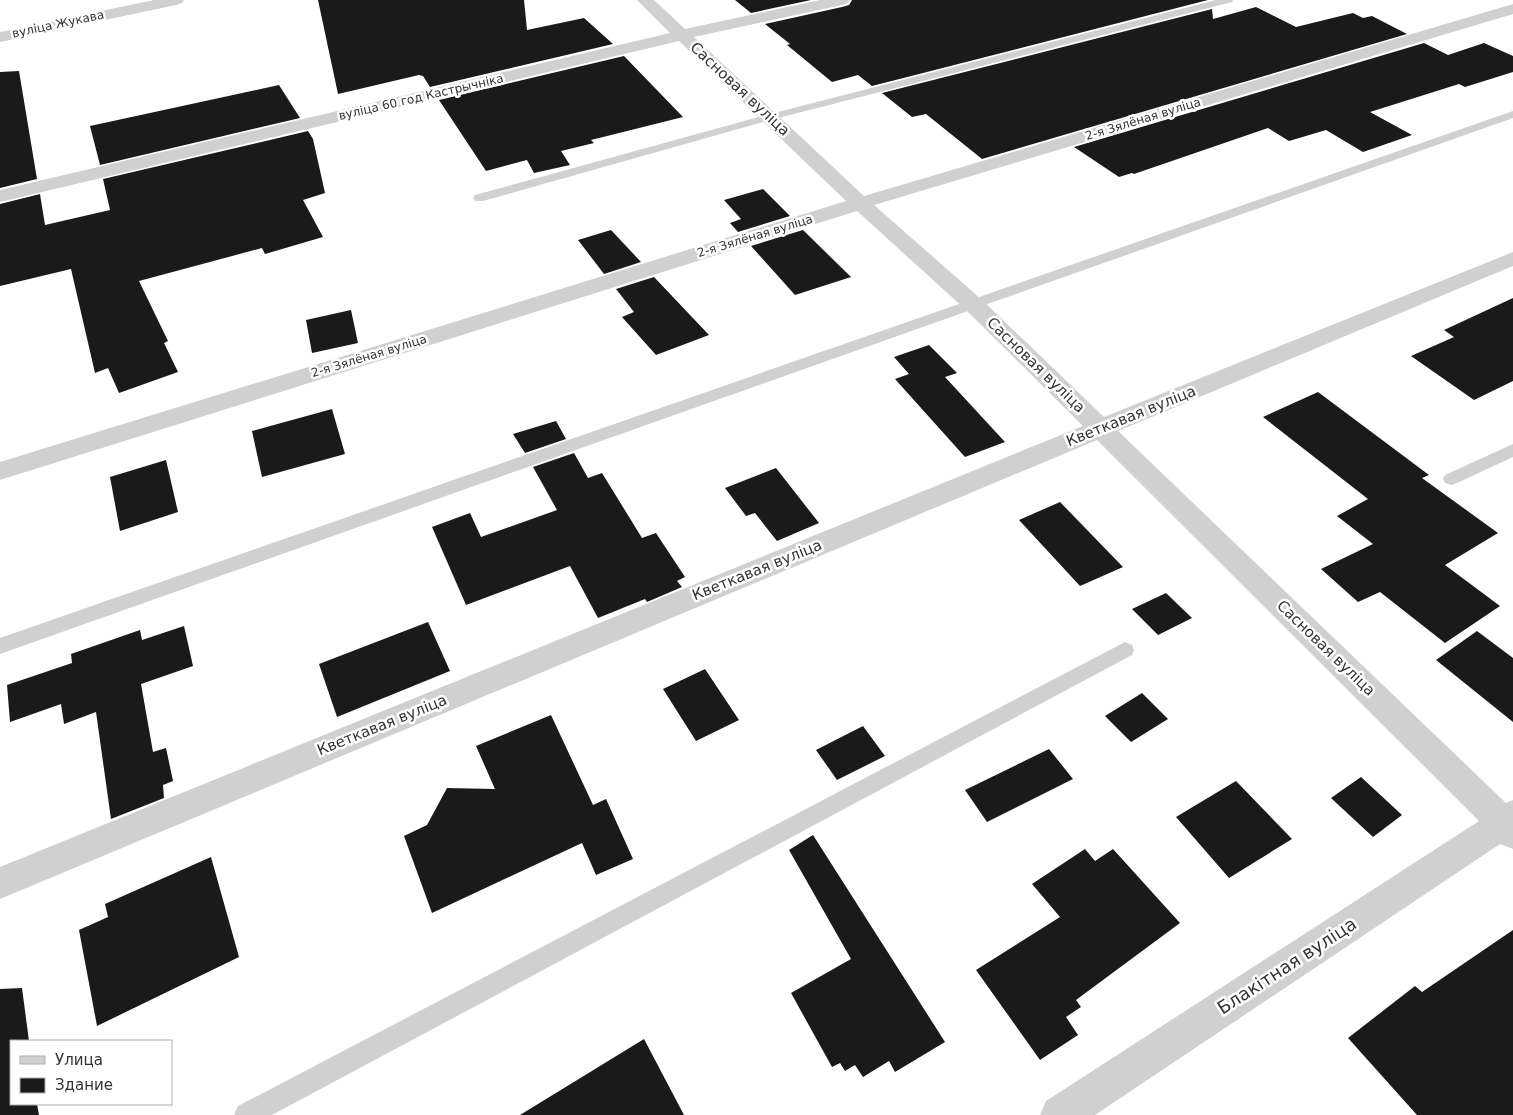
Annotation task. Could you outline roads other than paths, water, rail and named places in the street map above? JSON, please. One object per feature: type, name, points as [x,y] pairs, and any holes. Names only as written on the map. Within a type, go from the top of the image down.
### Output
[{"type":"street","name":"вуліца Жукава","points":[[0,37],[176,0]]},
{"type":"street","name":"Сасновая вуліца","points":[[645,0],[860,203],[973,304],[1510,824]]},
{"type":"street","name":"вуліца 60 год Кастрычніка","points":[[0,196],[682,35],[842,0]]},
{"type":"street","points":[[1490,0],[1513,9]]},
{"type":"street","name":"2-я Зялёная вуліца","points":[[0,471],[860,203],[1513,9]]},
{"type":"street","name":"Кветкавая вуліца","points":[[0,883],[1513,258]]},
{"type":"street","name":"Блакітная вуліца","points":[[1060,1115],[1510,824]]},
{"type":"lane","points":[[479,198],[770,117],[1228,0]]},
{"type":"lane","points":[[0,646],[1513,114]]},
{"type":"lane","points":[[1451,479],[1513,450]]},
{"type":"lane","points":[[247,1115],[1125,650]]}]
